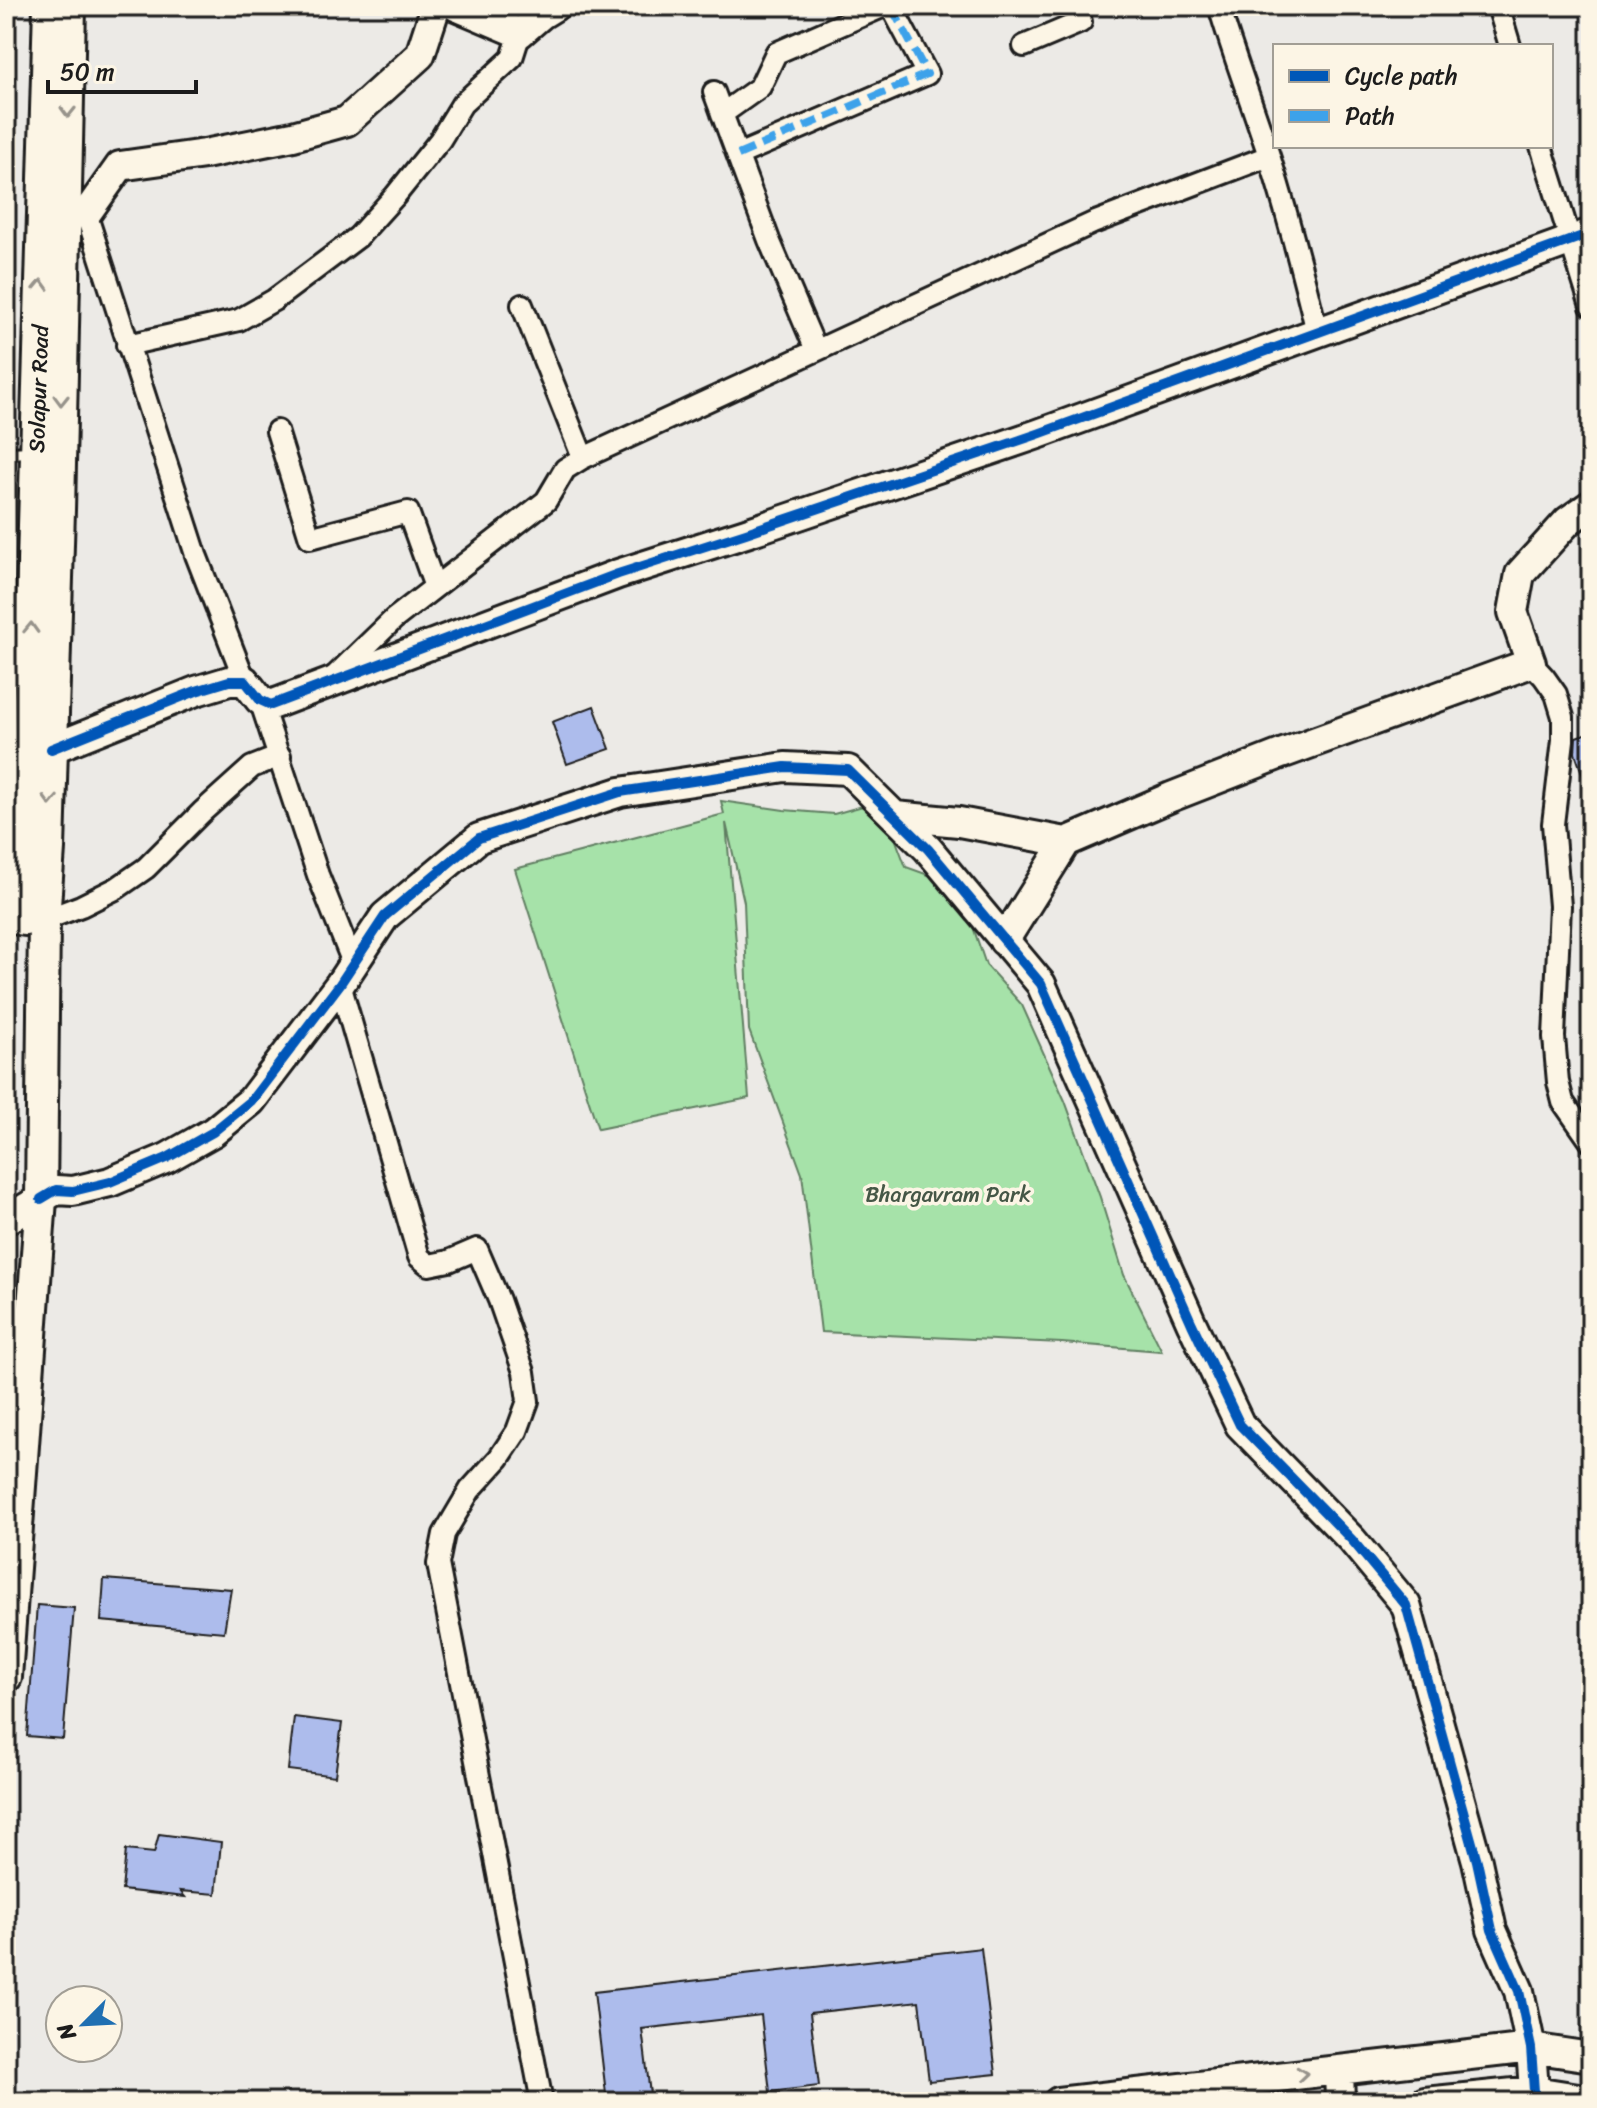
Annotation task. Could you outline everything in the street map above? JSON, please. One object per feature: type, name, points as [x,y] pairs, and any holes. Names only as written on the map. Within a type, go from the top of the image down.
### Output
[{"type":"main road","name":"Solapur Road","points":[[6,1396],[23,1218],[30,674],[48,451],[49,6]]},
{"type":"main road","points":[[48,451],[76,210],[70,6]]},
{"type":"main road","points":[[25,922],[51,749],[30,674]]},
{"type":"main road","points":[[6,1677],[23,1218]]},
{"type":"street","points":[[436,6],[420,55],[347,121],[205,154],[120,166],[76,210],[127,345],[196,555],[280,756],[347,974],[419,1257],[429,1265],[449,1261],[477,1249],[524,1372],[528,1401],[517,1431],[499,1458],[470,1490],[444,1534],[438,1564],[542,2102]]},
{"type":"street","points":[[456,6],[520,33]]},
{"type":"street","points":[[127,345],[239,320],[274,300],[358,237],[440,140],[462,104],[512,58],[520,33],[555,6]]},
{"type":"street","points":[[722,114],[760,87],[776,53],[884,6]]},
{"type":"street","points":[[738,155],[927,74],[891,6]]},
{"type":"street","points":[[1024,46],[1081,22],[1077,6]]},
{"type":"street","points":[[1219,6],[1269,156],[1317,332]]},
{"type":"street","points":[[1498,6],[1509,44]]},
{"type":"street","points":[[714,92],[769,240],[816,350]]},
{"type":"street","points":[[1542,148],[1580,236],[1591,306]]},
{"type":"street","points":[[330,681],[394,619],[546,501],[565,469],[583,458],[1093,223],[1269,156]]},
{"type":"street","points":[[51,749],[196,691],[229,681],[253,691],[271,705],[618,574],[1038,434],[1580,236]]},
{"type":"street","points":[[522,305],[583,458]]},
{"type":"street","points":[[277,431],[310,538],[408,512],[435,587]]},
{"type":"street","points":[[1591,505],[1568,521],[1520,574],[1513,612],[1531,663],[1556,694],[1563,717],[1553,824],[1559,883],[1554,1037],[1563,1102],[1591,1142]]},
{"type":"street","points":[[895,816],[959,822],[1066,842],[1281,754],[1531,663]]},
{"type":"street","points":[[25,922],[81,906],[117,888],[146,868],[252,767],[280,756]]},
{"type":"street","points":[[23,1218],[62,1204],[73,1191],[110,1182],[167,1158],[213,1132],[251,1101],[347,974],[385,916],[479,838],[620,792],[785,767],[848,770],[928,849],[1041,984],[1240,1425],[1352,1540],[1406,1605],[1477,1861],[1492,1930],[1519,1991],[1531,2048],[1534,2091]]},
{"type":"street","points":[[1004,941],[1066,842]]},
{"type":"street","points":[[1058,2102],[1531,2048],[1591,2057]]},
{"type":"street","points":[[1339,2070],[1340,2102]]},
{"type":"street","points":[[1425,2102],[1534,2091],[1591,2100]]},
{"type":"lane","points":[[6,453],[48,451]]},
{"type":"green space","name":"Bhargavram Park","points":[[721,801],[834,814],[881,801],[906,867],[959,886],[986,965],[1022,1005],[1065,1101],[1124,1275],[1162,1351],[1062,1343],[821,1332],[802,1174],[749,1030],[744,902],[726,823],[749,1098],[598,1129],[515,869],[724,814]]},
{"type":"building","points":[[594,706],[610,749],[567,764],[552,722]]},
{"type":"building","points":[[1591,732],[1589,793],[1575,753],[1576,737]]},
{"type":"building","points":[[104,1579],[231,1589],[224,1632],[101,1621]]},
{"type":"building","points":[[37,1605],[74,1608],[63,1739],[27,1736]]},
{"type":"building","points":[[294,1717],[342,1723],[335,1776],[288,1770]]},
{"type":"building","points":[[159,1834],[221,1842],[216,1894],[180,1891],[185,1897],[122,1890],[126,1850],[154,1853]]},
{"type":"building","points":[[981,1948],[996,2074],[929,2081],[919,2001],[810,2013],[819,2086],[770,2092],[761,2015],[642,2029],[651,2102],[607,2102],[594,1992]]},
{"type":"marked path","points":[[738,155],[927,74],[891,6]]},
{"type":"cycle path","points":[[51,749],[196,691],[229,681],[245,681],[260,700],[271,705],[618,574],[1038,434],[1591,233]]},
{"type":"cycle path","points":[[41,1199],[56,1190],[73,1191],[110,1182],[167,1158],[213,1132],[251,1101],[340,984],[385,916],[479,838],[620,792],[785,767],[848,770],[928,849],[1041,984],[1240,1425],[1352,1540],[1406,1605],[1477,1861],[1492,1930],[1519,1991],[1531,2048],[1534,2091]]}]
